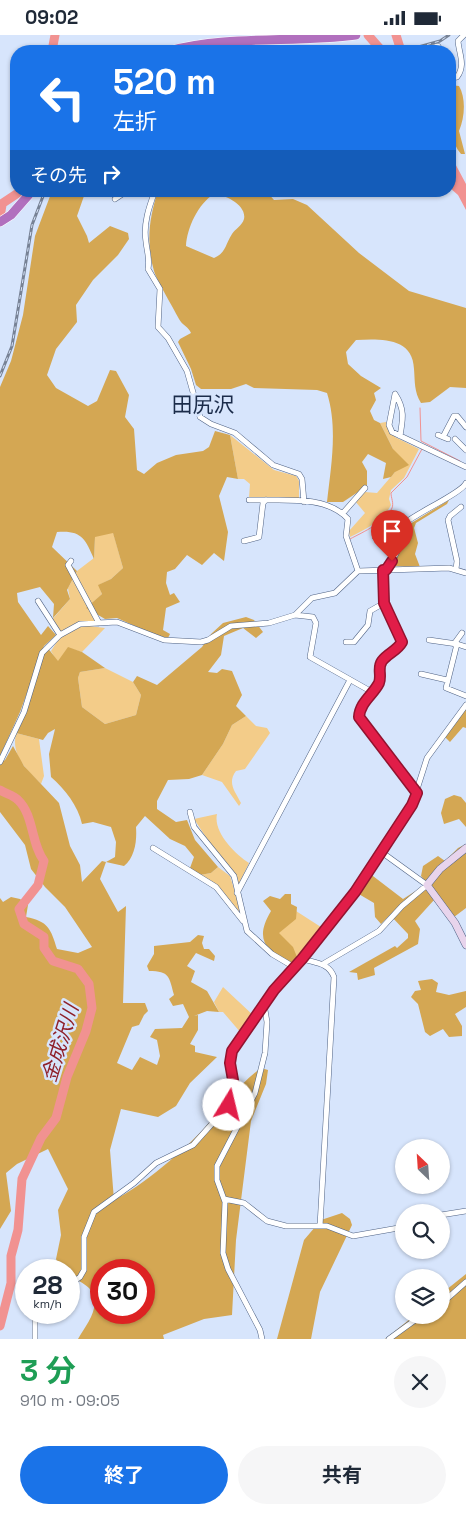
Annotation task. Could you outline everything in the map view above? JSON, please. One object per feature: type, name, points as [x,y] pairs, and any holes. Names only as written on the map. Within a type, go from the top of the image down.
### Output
[{"type":"highway","points":[[184,45],[238,39],[356,35]]},
{"type":"highway","points":[[0,221],[11,215],[27,197]]},
{"type":"street","points":[[456,77],[462,72],[463,58],[458,41],[464,35]]},
{"type":"street","points":[[153,197],[147,212],[146,241],[150,259],[148,269],[160,289],[158,327],[168,338],[187,371],[200,417],[235,433],[273,465],[299,474],[302,479],[304,501]]},
{"type":"street","points":[[400,436],[403,414],[402,404],[395,394],[389,425],[392,432],[400,436],[466,467]]},
{"type":"street","points":[[443,437],[454,416],[457,416],[466,427]]},
{"type":"street","points":[[455,439],[466,450]]},
{"type":"street","points":[[417,793],[359,717],[363,704],[379,683],[379,666],[384,659],[398,650],[402,642],[384,603],[384,570],[399,547],[400,531],[408,522],[464,492],[466,483]]},
{"type":"street","points":[[342,513],[365,488]]},
{"type":"street","points":[[249,500],[304,501],[316,503],[342,513],[348,519],[346,536],[358,571]]},
{"type":"street","points":[[244,541],[259,537],[263,503],[266,500]]},
{"type":"street","points":[[456,569],[458,561],[448,520],[461,507]]},
{"type":"street","points":[[375,537],[387,540],[399,547]]},
{"type":"street","points":[[71,561],[68,565],[99,623]]},
{"type":"street","points":[[295,615],[312,598],[335,593],[358,571],[456,569],[466,573]]},
{"type":"street","points":[[38,601],[60,635]]},
{"type":"street","points":[[346,642],[354,642],[368,625],[370,611],[384,603]]},
{"type":"street","points":[[0,762],[24,712],[42,653],[60,635],[80,624],[117,622],[164,640],[200,642],[208,641],[232,626],[269,623],[295,615],[313,617],[316,623],[310,657],[372,692]]},
{"type":"street","points":[[462,633],[455,644],[446,688],[466,696]]},
{"type":"street","points":[[429,640],[466,647]]},
{"type":"street","points":[[421,674],[447,680]]},
{"type":"street","points":[[237,893],[350,680]]},
{"type":"street","points":[[80,1277],[84,1270],[84,1237],[94,1212],[134,1183],[156,1163],[193,1145],[236,1097],[230,1063],[232,1051],[264,1004],[355,892],[380,851],[412,805],[427,758],[466,705]]},
{"type":"street","points":[[190,812],[194,827],[234,876],[247,931],[260,945],[280,960],[294,967]]},
{"type":"street","points":[[153,848],[216,887],[245,923]]},
{"type":"street","points":[[323,964],[379,931],[402,906],[427,885],[440,869],[466,848]]},
{"type":"street","points":[[380,851],[427,885],[455,923],[466,945]]},
{"type":"street","points":[[302,959],[323,964],[332,970],[334,977],[320,1226]]},
{"type":"street","points":[[262,1339],[260,1330],[228,1269],[223,1253],[224,1199],[217,1180],[217,1167],[255,1093],[264,1053],[267,1022],[264,1004]]},
{"type":"street","points":[[224,1199],[244,1203],[267,1221],[286,1226],[327,1226],[353,1236],[395,1229]]},
{"type":"street","points":[[450,1214],[466,1211]]},
{"type":"street","points":[[450,1296],[466,1282]]},
{"type":"street","points":[[35,1324],[35,1339]]},
{"type":"street","points":[[389,1339],[410,1324]]},
{"type":"shaded area","points":[[456,86],[459,86],[464,102],[459,131],[465,154],[461,154],[456,147]]},
{"type":"shaded area","points":[[456,165],[466,184],[466,210],[456,193]]},
{"type":"shaded area","points":[[50,197],[84,197],[77,216],[89,243],[110,226],[128,233],[129,239],[118,255],[93,280],[76,305],[77,322],[56,349],[47,375],[56,388],[88,406],[97,401],[110,370],[116,371],[129,395],[125,417],[134,429],[137,470],[144,474],[157,463],[176,455],[203,451],[209,447],[215,431],[230,435],[238,479],[227,477],[219,496],[228,532],[224,561],[214,553],[202,565],[187,555],[175,569],[167,572],[166,583],[170,595],[174,593],[180,602],[166,608],[163,630],[170,634],[168,638],[155,635],[117,618],[105,619],[86,608],[102,594],[98,585],[111,579],[123,568],[113,533],[95,537],[94,559],[85,541],[77,534],[57,532],[52,547],[77,571],[67,590],[70,599],[53,618],[54,604],[40,587],[17,593],[18,602],[41,635],[48,626],[56,635],[44,646],[20,712],[0,756],[0,387],[11,361],[23,315],[35,236]]},
{"type":"shaded area","points":[[156,197],[210,197],[194,217],[186,246],[214,258],[223,251],[232,234],[242,224],[244,219],[242,209],[234,201],[225,197],[271,197],[274,200],[293,199],[307,205],[359,253],[409,291],[466,308],[466,388],[450,387],[430,402],[421,403],[415,386],[412,359],[402,345],[385,340],[356,340],[346,352],[348,364],[361,376],[381,388],[374,393],[376,400],[370,411],[374,420],[380,423],[393,449],[409,465],[395,472],[391,477],[383,479],[386,463],[368,454],[362,462],[367,471],[367,486],[343,502],[327,502],[333,433],[327,393],[317,390],[254,388],[246,384],[231,389],[201,389],[196,385],[191,369],[178,342],[191,333],[180,321],[154,271],[149,241]]},
{"type":"shaded area","points":[[386,422],[395,437],[419,449],[404,478],[391,490],[389,499],[391,505],[388,511],[374,524],[350,537],[349,531],[365,513],[355,501],[365,492],[377,493],[395,472],[393,449],[380,423]]},
{"type":"shaded area","points":[[230,435],[274,470],[296,476],[299,481],[299,500],[249,498],[250,484],[244,479],[238,479]]},
{"type":"shaded area","points":[[449,500],[447,504],[416,523],[414,528],[418,543],[415,554],[420,567],[391,566],[405,527]]},
{"type":"shaded area","points":[[113,532],[123,568],[111,579],[99,585],[102,594],[91,604],[75,575],[77,571],[94,558],[95,536]]},
{"type":"shaded area","points":[[73,579],[96,622],[61,632],[51,621],[70,599],[68,588]]},
{"type":"shaded area","points":[[246,617],[254,620],[263,632],[256,638],[243,628],[224,636],[221,655],[208,672],[217,673],[222,669],[232,671],[242,695],[236,706],[246,716],[232,725],[223,744],[202,775],[189,779],[168,780],[157,801],[157,809],[176,822],[187,820],[195,840],[218,867],[211,873],[200,875],[190,868],[194,857],[185,846],[170,839],[145,816],[136,827],[136,838],[131,858],[124,866],[106,862],[115,857],[116,842],[111,827],[93,822],[82,824],[70,798],[51,777],[49,754],[55,729],[48,733],[43,740],[16,733],[44,651],[47,647],[58,661],[68,647],[82,652],[105,668],[80,672],[78,678],[82,707],[105,724],[136,715],[141,695],[133,682],[137,676],[157,685],[202,647],[211,634],[223,623]]},
{"type":"shaded area","points":[[81,625],[105,628],[82,652],[68,648],[58,663],[51,651],[60,637]]},
{"type":"shaded area","points":[[105,668],[133,682],[141,695],[136,715],[105,724],[82,707],[78,678],[80,672]]},
{"type":"shaded area","points":[[466,708],[466,728],[463,727],[450,742],[445,737]]},
{"type":"shaded area","points":[[246,716],[256,726],[267,728],[270,733],[245,769],[236,771],[233,775],[234,791],[241,803],[239,806],[222,782],[202,775],[223,744],[232,725]]},
{"type":"shaded area","points":[[16,733],[39,739],[44,776],[41,784],[25,767],[18,755],[15,741]]},
{"type":"shaded area","points":[[13,746],[24,766],[59,803],[70,846],[80,865],[82,882],[102,861],[106,862],[100,879],[118,912],[126,906],[123,1003],[145,1003],[148,1011],[139,1025],[132,1027],[117,1063],[132,1070],[140,1057],[157,1065],[160,1056],[157,1040],[150,1037],[155,1029],[182,1028],[189,1017],[183,1004],[173,1006],[169,999],[174,995],[168,976],[161,972],[149,971],[147,966],[154,954],[154,946],[190,942],[198,935],[204,936],[202,943],[204,949],[209,949],[215,956],[214,961],[196,953],[187,966],[195,971],[191,982],[207,991],[219,1012],[207,1011],[194,1016],[198,1015],[198,1030],[190,1044],[195,1046],[195,1052],[217,1057],[190,1083],[176,1106],[158,1117],[121,1109],[110,1150],[114,1200],[150,1177],[175,1156],[253,1074],[261,1068],[268,1070],[266,1084],[251,1121],[236,1240],[232,1315],[204,1319],[163,1335],[164,1339],[78,1339],[90,1319],[90,1324],[155,1324],[155,1259],[90,1259],[90,1290],[80,1282],[80,1259],[56,1259],[61,1235],[58,1210],[68,1189],[48,1149],[17,1164],[6,1173],[11,1211],[0,1229],[0,898],[3,902],[11,897],[20,899],[28,905],[26,917],[39,921],[48,927],[57,949],[78,953],[92,947],[65,907],[45,887],[31,869],[25,845],[0,812],[0,763],[5,760]]},
{"type":"shaded area","points":[[454,795],[461,797],[466,803],[466,827],[459,819],[444,824],[441,813],[445,799]]},
{"type":"shaded area","points":[[217,814],[218,828],[226,842],[249,863],[238,886],[194,819]]},
{"type":"shaded area","points":[[466,844],[466,908],[454,917],[421,876],[423,866],[438,856],[445,861],[458,848]]},
{"type":"shaded area","points":[[218,867],[230,876],[242,915],[218,887],[200,875],[211,873]]},
{"type":"shaded area","points":[[369,873],[403,899],[425,885],[434,900],[415,921],[420,929],[418,944],[374,968],[375,975],[358,980],[357,973],[349,972],[395,946],[397,948],[408,938],[408,934],[390,915],[381,924],[375,917],[374,903],[357,893]]},
{"type":"shaded area","points":[[285,894],[291,894],[291,904],[297,907],[296,919],[279,933],[293,947],[297,957],[288,967],[268,949],[263,936],[263,929],[271,911],[263,901],[270,896],[280,899]]},
{"type":"shaded area","points":[[296,911],[324,929],[296,962],[278,953],[276,918]]},
{"type":"shaded area","points":[[432,979],[438,983],[436,992],[449,995],[466,991],[466,1007],[455,1014],[462,1026],[462,1036],[449,1037],[443,1029],[430,1036],[425,1032],[418,1004],[411,997],[415,991],[421,990],[418,981]]},
{"type":"shaded area","points":[[223,987],[254,1016],[241,1033],[223,1012],[219,1012],[214,1002]]},
{"type":"shaded area","points":[[342,1213],[350,1219],[352,1225],[320,1292],[311,1339],[277,1339],[304,1240],[321,1220]]},
{"type":"shaded area","points":[[466,1274],[466,1339],[385,1339],[404,1324],[450,1324],[450,1287]]},
{"type":"waterway","points":[[53,45],[55,35]]},
{"type":"waterway","points":[[368,35],[377,45]]},
{"type":"waterway","points":[[396,35],[399,45]]},
{"type":"waterway","points":[[0,205],[12,197]]},
{"type":"waterway","points":[[0,217],[2,205]]},
{"type":"waterway","points":[[420,408],[421,441],[460,461]]},
{"type":"waterway","points":[[350,539],[385,518],[393,506],[391,493],[407,477],[422,449]]},
{"type":"waterway","name":"金成沢川","points":[[0,790],[16,798],[23,806],[44,861],[38,885],[19,909],[24,924],[44,937],[44,948],[53,961],[78,969],[89,984],[92,1008],[86,1031],[67,1077],[56,1118],[41,1138],[22,1179],[18,1230],[11,1256],[11,1283],[0,1326]]},
{"type":"railway","points":[[426,45],[440,41],[449,35]]},
{"type":"railway","points":[[0,376],[12,346],[32,225],[43,197]]},
{"type":"district","name":"田尻沢","points":[[203,404]]},
{"type":"route","points":[[229,1105],[236,1097],[230,1063],[232,1051],[274,990],[302,959],[355,892],[404,814],[412,805],[417,793],[383,745],[359,717],[363,704],[379,683],[379,666],[384,659],[398,650],[402,642],[384,603],[383,570],[386,570],[392,561]]}]
